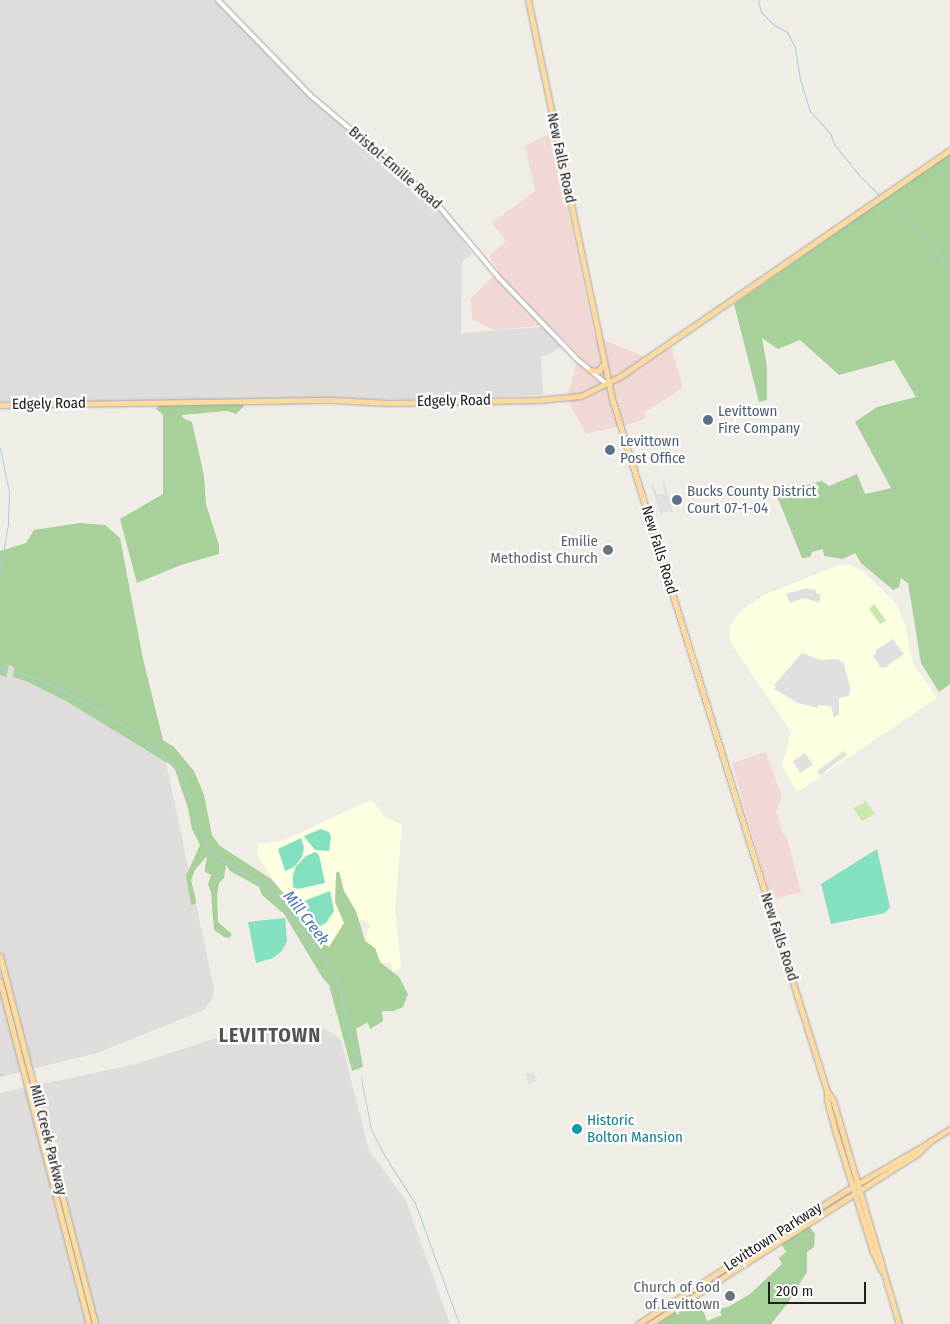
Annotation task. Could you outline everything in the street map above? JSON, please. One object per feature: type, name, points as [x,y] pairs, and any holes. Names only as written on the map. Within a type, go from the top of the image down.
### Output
[{"type":"main road","name":"New Falls Road","points":[[528,0],[608,384],[827,1090],[832,1100],[872,1252],[884,1275],[899,1324]]},
{"type":"main road","name":"Edgely Road","points":[[0,404],[264,400],[390,403],[575,397],[608,384],[950,150]]},
{"type":"main road","points":[[590,370],[598,371],[604,364]]},
{"type":"main road","name":"Mill Creek Parkway","points":[[0,956],[95,1324]]},
{"type":"main road","name":"Mill Creek Parkway","points":[[0,981],[89,1324]]},
{"type":"main road","points":[[856,1188],[920,1145],[929,1142],[950,1129]]},
{"type":"main road","name":"Levittown Parkway","points":[[638,1324],[856,1188]]},
{"type":"main road","name":"Levittown Parkway","points":[[650,1324],[856,1188]]},
{"type":"street","name":"Bristol-Emilie Road","points":[[218,0],[310,95],[432,198],[495,274],[590,370],[608,384]]},
{"type":"shaded area","points":[[0,0],[215,0],[314,102],[412,183],[438,207],[472,254],[462,262],[461,333],[543,327],[562,346],[550,354],[541,357],[543,395],[431,399],[0,402]]},
{"type":"shaded area","points":[[546,135],[552,135],[594,336],[641,355],[646,363],[671,347],[682,384],[681,389],[644,413],[646,418],[637,422],[586,434],[569,403],[568,394],[579,355],[549,325],[493,330],[472,319],[470,299],[499,271],[489,256],[506,241],[492,223],[535,191],[525,146]]},
{"type":"shaded area","points":[[664,481],[673,512],[663,512],[661,516],[651,485],[653,484],[657,494],[665,494],[662,482]]},
{"type":"shaded area","points":[[850,565],[863,571],[897,605],[905,625],[913,663],[937,698],[797,792],[782,766],[791,732],[732,645],[729,637],[730,626],[742,610],[764,595],[837,566]]},
{"type":"shaded area","points":[[806,588],[816,590],[816,593],[821,595],[819,603],[805,598],[790,603],[786,594]]},
{"type":"shaded area","points":[[16,601],[148,678],[214,988],[212,999],[204,1010],[97,1053],[0,1077],[0,625]]},
{"type":"shaded area","points":[[893,639],[904,654],[885,668],[880,667],[873,656],[876,654],[875,651]]},
{"type":"shaded area","points":[[802,653],[821,660],[839,659],[840,662],[843,661],[851,691],[849,696],[839,698],[839,714],[834,718],[831,706],[818,705],[818,708],[798,703],[774,689],[776,687],[774,685]]},
{"type":"shaded area","points":[[844,751],[847,755],[820,775],[817,771]]},
{"type":"shaded area","points":[[766,752],[782,797],[776,812],[782,831],[788,841],[801,892],[771,900],[732,763]]},
{"type":"shaded area","points":[[805,753],[813,765],[800,773],[793,761]]},
{"type":"shaded area","points":[[368,801],[373,801],[385,817],[402,825],[395,911],[401,967],[393,973],[390,961],[383,964],[370,947],[366,937],[370,926],[361,919],[326,955],[257,856],[258,844],[285,840]]},
{"type":"shaded area","points":[[244,1029],[326,1029],[341,1040],[369,1150],[406,1201],[450,1324],[0,1324],[0,1093],[136,1064]]},
{"type":"shaded area","points":[[533,1072],[538,1080],[529,1084],[525,1074]]},
{"type":"green space","points":[[950,153],[950,684],[939,692],[921,663],[908,583],[901,578],[899,587],[893,590],[861,563],[855,553],[843,559],[824,556],[823,549],[812,552],[810,557],[802,558],[775,491],[794,483],[797,495],[804,492],[804,486],[822,481],[829,486],[857,474],[865,494],[891,488],[855,422],[877,407],[916,397],[894,360],[839,375],[800,340],[778,349],[762,338],[767,367],[767,400],[759,402],[734,304]]},
{"type":"green space","points":[[242,404],[244,406],[236,414],[227,411],[182,415],[183,418],[192,422],[204,476],[206,504],[219,545],[219,554],[181,565],[137,583],[120,519],[163,494],[163,415],[156,409],[159,405]]},
{"type":"green space","points":[[80,523],[105,525],[120,538],[143,659],[163,740],[174,747],[194,771],[204,795],[212,835],[220,846],[271,879],[285,895],[296,894],[301,901],[301,908],[296,913],[314,937],[329,947],[344,923],[335,902],[336,873],[339,871],[344,891],[356,911],[365,941],[375,948],[380,962],[399,977],[408,994],[403,1007],[394,1011],[382,1011],[383,1021],[370,1029],[368,1022],[356,1029],[363,1067],[352,1071],[329,985],[322,977],[284,914],[262,895],[259,887],[230,871],[226,865],[224,878],[219,883],[217,896],[218,922],[232,934],[229,938],[224,937],[214,930],[211,892],[208,885],[211,875],[205,872],[207,856],[195,870],[191,880],[196,900],[195,904],[191,905],[186,876],[200,845],[192,829],[188,808],[174,767],[66,701],[26,681],[13,677],[14,667],[9,665],[6,677],[0,675],[0,551],[26,543],[34,530]]},
{"type":"green space","points":[[874,604],[886,621],[880,624],[869,609]]},
{"type":"green space","points":[[865,800],[875,814],[862,821],[853,808],[864,803]]},
{"type":"green space","points":[[321,829],[329,832],[331,836],[329,851],[315,850],[304,836]]},
{"type":"green space","points":[[301,838],[304,848],[302,857],[294,867],[285,871],[278,849]]},
{"type":"green space","points":[[877,849],[890,907],[885,913],[831,924],[821,884]]},
{"type":"green space","points":[[315,852],[319,855],[325,883],[298,889],[293,887],[293,875],[296,866],[306,856]]},
{"type":"green space","points":[[330,891],[334,911],[326,923],[313,930],[304,901]]},
{"type":"green space","points":[[285,918],[287,941],[282,951],[273,958],[256,963],[248,922]]},
{"type":"green space","points":[[808,1225],[815,1234],[814,1247],[807,1252],[807,1272],[787,1304],[771,1324],[657,1324],[698,1297],[707,1321],[722,1315],[718,1309],[728,1307],[750,1294],[782,1264],[779,1258],[786,1252],[781,1243]]},
{"type":"waterway","points":[[758,0],[761,12],[774,25],[787,32],[795,48],[800,79],[810,111],[830,133],[834,144],[860,176],[880,196]]},
{"type":"waterway","points":[[883,198],[930,243],[950,271]]},
{"type":"waterway","points":[[0,448],[9,492],[8,524],[0,570]]},
{"type":"waterway","name":"Mill Creek","points":[[0,668],[6,669]]},
{"type":"waterway","name":"Mill Creek","points":[[16,671],[65,691],[137,733],[184,777],[190,800]]},
{"type":"waterway","name":"Mill Creek","points":[[193,812],[208,850],[272,891],[326,962],[338,983],[358,1069]]},
{"type":"waterway","name":"Mill Creek","points":[[361,1078],[371,1129],[384,1155],[415,1203],[459,1324]]},
{"type":"place","name":"Levittown Fire Company","points":[[708,420]]},
{"type":"place","name":"Levittown Post Office","points":[[610,450]]},
{"type":"place","name":"Bucks County District Court 07-1-04","points":[[677,500]]},
{"type":"place","name":"Emilie Methodist Church","points":[[608,550]]},
{"type":"place","name":"Historic Bolton Mansion","points":[[577,1129]]},
{"type":"place","name":"Church of God of Levittown","points":[[730,1296]]},
{"type":"district","name":"LEVITTOWN","points":[[270,1035]]}]
